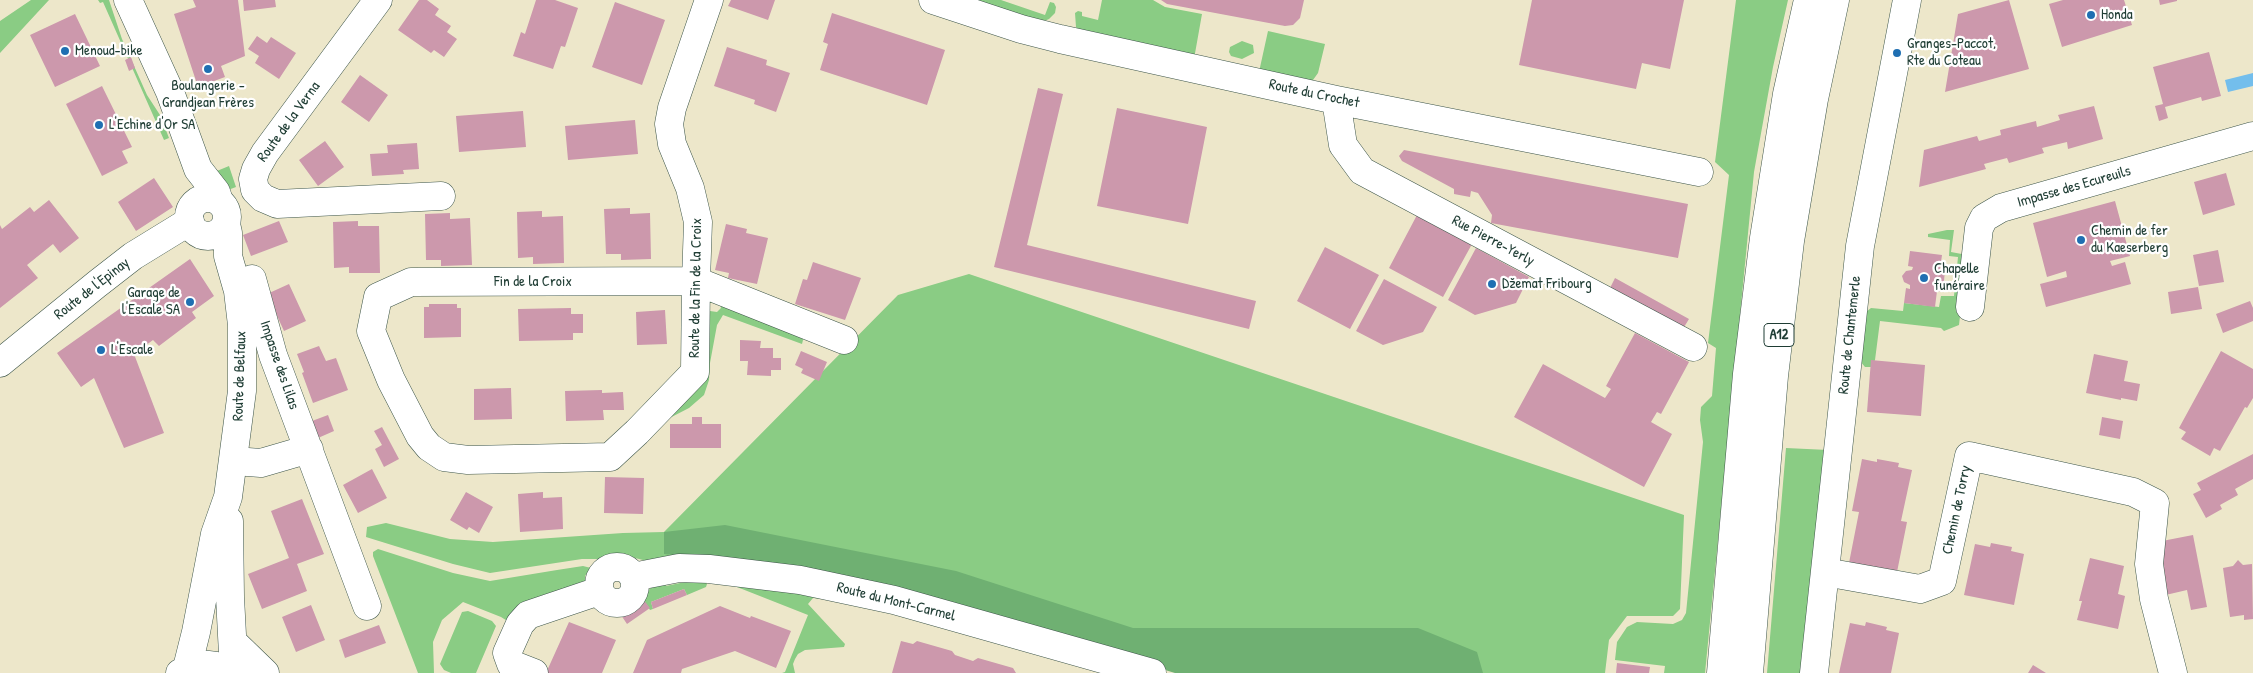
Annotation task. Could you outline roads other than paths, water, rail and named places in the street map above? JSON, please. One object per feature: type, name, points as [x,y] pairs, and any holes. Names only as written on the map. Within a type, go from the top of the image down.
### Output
[{"type":"main road","points":[[128,0],[140,21],[170,92],[198,169],[194,194],[207,217]]},
{"type":"main road","name":"Route de la Verna","points":[[378,0],[265,153],[252,180],[255,190],[263,198],[277,204],[441,196]]},
{"type":"main road","name":"Route de la Fin de la Croix","points":[[429,447],[444,457],[468,460],[610,457],[695,372],[698,222],[696,205],[672,144],[669,124],[672,108],[709,0]]},
{"type":"main road","name":"Route du Crochet","points":[[933,0],[1021,29],[1336,100],[1698,172]]},
{"type":"main road","name":"A12","points":[[1721,673],[1744,408],[1764,238],[1787,94],[1808,0]]},
{"type":"main road","name":"A12","points":[[1749,673],[1774,384],[1789,250],[1814,99],[1835,0]]},
{"type":"main road","name":"Route de Chantemerle","points":[[1814,673],[1860,246],[1907,0]]},
{"type":"main road","name":"Rue Pierre-Yerly","points":[[1336,100],[1343,145],[1362,171],[1693,347]]},
{"type":"main road","name":"Impasse des Ecureuils","points":[[1970,306],[1979,228],[1984,218],[2001,208],[2253,136]]},
{"type":"main road","name":"Route de Belfaux","points":[[183,671],[196,632],[215,534],[228,497],[242,391],[242,325],[238,291],[228,256],[207,217]]},
{"type":"main road","name":"Route de l'Epinay","points":[[0,363],[97,284],[141,251],[207,217]]},
{"type":"main road","name":"Impasse des Lilas","points":[[252,279],[273,355],[366,606]]},
{"type":"main road","name":"Fin de la Croix","points":[[429,447],[420,436],[391,380],[371,331],[378,297],[411,282],[696,281],[844,340]]},
{"type":"main road","points":[[234,461],[261,462],[308,449]]},
{"type":"main road","name":"Chemin de Torry","points":[[1825,572],[1920,589],[1942,581],[1969,456],[2132,492],[2155,503],[2149,564],[2154,600],[2173,673]]},
{"type":"main road","name":"Route de Belfaux","points":[[228,497],[234,673]]},
{"type":"main road","name":"Route du Mont-Carmel","points":[[534,673],[510,664],[507,653],[520,624],[528,614],[599,591],[598,581],[607,569],[618,567],[624,568],[633,577],[679,568],[709,569],[800,580],[894,600],[1152,673]]},
{"type":"main road","points":[[234,643],[265,673]]},
{"type":"main road","points":[[183,671],[200,664],[208,664],[228,673]]},
{"type":"water","points":[[2253,73],[2253,86],[2228,92],[2225,80]]},
{"type":"place","name":"Honda","points":[[2091,15]]},
{"type":"place","name":"Menoud-bike","points":[[65,51]]},
{"type":"place","name":"Granges-Paccot, Rte du Coteau","points":[[1897,53]]},
{"type":"place","name":"Boulangerie - Grandjean Frères","points":[[208,69]]},
{"type":"place","name":"L'Echine d'Or SA","points":[[99,125]]},
{"type":"place","name":"Chemin de fer du Kaeserberg","points":[[2081,240]]},
{"type":"place","name":"Chapelle funéraire","points":[[1924,278]]},
{"type":"place","name":"Džemat Fribourg","points":[[1492,284]]},
{"type":"place","name":"Garage de l'Escale SA","points":[[190,302]]},
{"type":"place","name":"L'Escale","points":[[101,350]]}]
